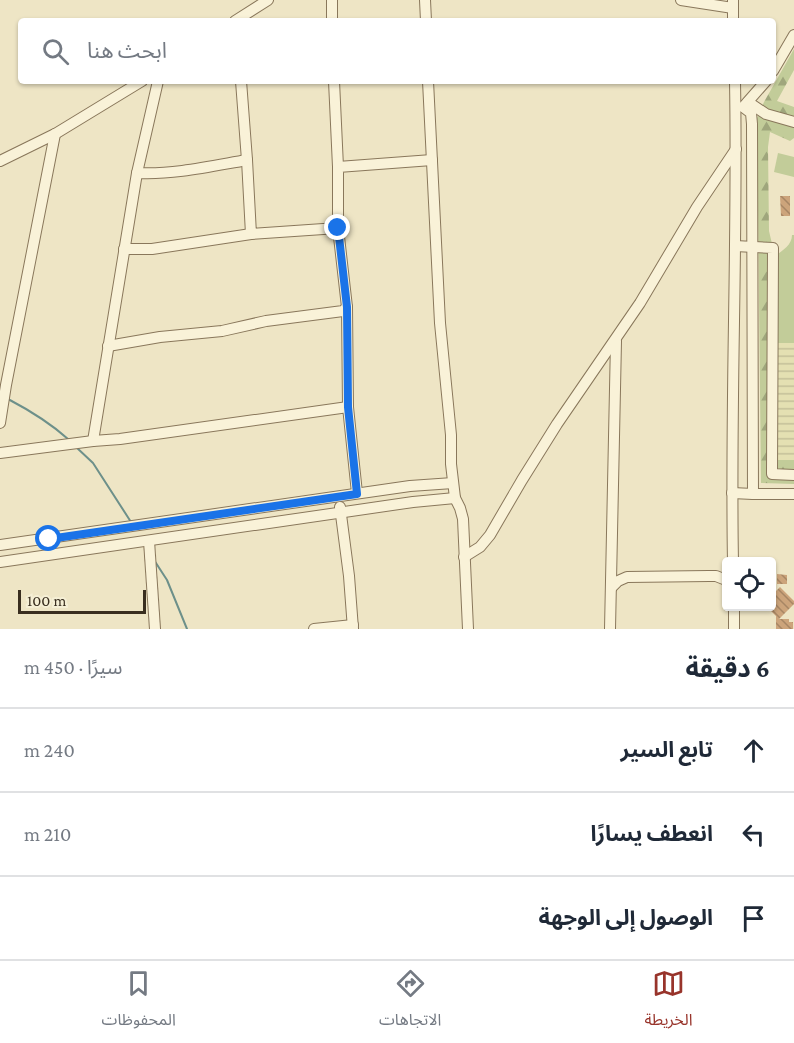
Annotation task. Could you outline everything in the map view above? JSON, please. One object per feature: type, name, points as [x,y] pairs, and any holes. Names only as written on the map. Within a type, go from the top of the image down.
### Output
[{"type":"street","points":[[240,18],[268,0]]},
{"type":"street","points":[[332,0],[332,18]]},
{"type":"street","points":[[425,0],[426,18]]},
{"type":"street","points":[[681,0],[733,4]]},
{"type":"street","points":[[776,66],[794,34]]},
{"type":"street","points":[[0,161],[55,134],[137,84]]},
{"type":"street","points":[[93,441],[137,173],[157,84]]},
{"type":"street","points":[[241,84],[251,234]]},
{"type":"street","points":[[334,84],[338,228],[347,307],[348,407],[357,494]]},
{"type":"street","points":[[428,84],[440,323],[451,435],[453,483],[455,498],[463,519],[468,629]]},
{"type":"street","points":[[733,557],[736,149],[742,108],[736,84]]},
{"type":"street","points":[[742,108],[763,84]]},
{"type":"street","points":[[742,108],[794,122]]},
{"type":"street","points":[[742,108],[751,113],[752,124],[753,494]]},
{"type":"street","points":[[0,423],[55,134]]},
{"type":"street","points":[[464,557],[480,547],[490,535],[551,434],[616,340],[697,207],[736,149]]},
{"type":"street","points":[[137,173],[247,160]]},
{"type":"street","points":[[338,167],[432,160]]},
{"type":"street","points":[[124,249],[160,248],[251,234],[338,228]]},
{"type":"street","points":[[735,246],[773,248],[772,474]]},
{"type":"street","points":[[108,346],[168,336],[222,331],[266,321],[343,311],[347,307]]},
{"type":"street","points":[[610,629],[616,340]]},
{"type":"street","points":[[0,453],[120,439],[348,407]]},
{"type":"street","points":[[753,475],[794,475]]},
{"type":"street","points":[[0,545],[410,486],[453,483]]},
{"type":"street","points":[[732,493],[794,494]]},
{"type":"street","points":[[314,629],[353,627],[339,497]]},
{"type":"street","points":[[0,562],[412,502],[455,498]]},
{"type":"street","points":[[149,541],[155,629]]},
{"type":"street","points":[[611,564],[618,573],[627,578]]},
{"type":"street","points":[[611,588],[618,581],[627,578],[716,576],[722,578]]},
{"type":"street","points":[[734,611],[734,629]]},
{"type":"shaded area","points":[[773,343],[794,343],[794,460],[772,460]]},
{"type":"green space","points":[[794,49],[794,70],[777,101],[794,107],[794,138],[790,141],[770,132],[768,147],[769,231],[773,248],[773,460],[794,460],[794,484],[761,483],[757,118]]},
{"type":"green space","points":[[778,153],[794,157],[794,177],[774,172]]},
{"type":"green space","points":[[794,235],[794,343],[773,343],[773,258],[788,245]]},
{"type":"building","points":[[780,196],[790,196],[790,216],[781,216]]},
{"type":"building","points":[[777,574],[787,575],[787,584],[777,584]]},
{"type":"building","points":[[780,587],[794,601],[794,604],[779,619],[789,619],[789,622],[793,622],[793,629],[776,629],[776,616],[771,611],[776,611],[776,591]]},
{"type":"waterway","points":[[8,399],[39,417],[68,439]]},
{"type":"waterway","points":[[76,447],[93,463],[131,522]]},
{"type":"waterway","points":[[154,560],[167,580],[187,629]]},
{"type":"route","points":[[49,539],[357,494],[348,407],[347,307],[338,228]]}]
